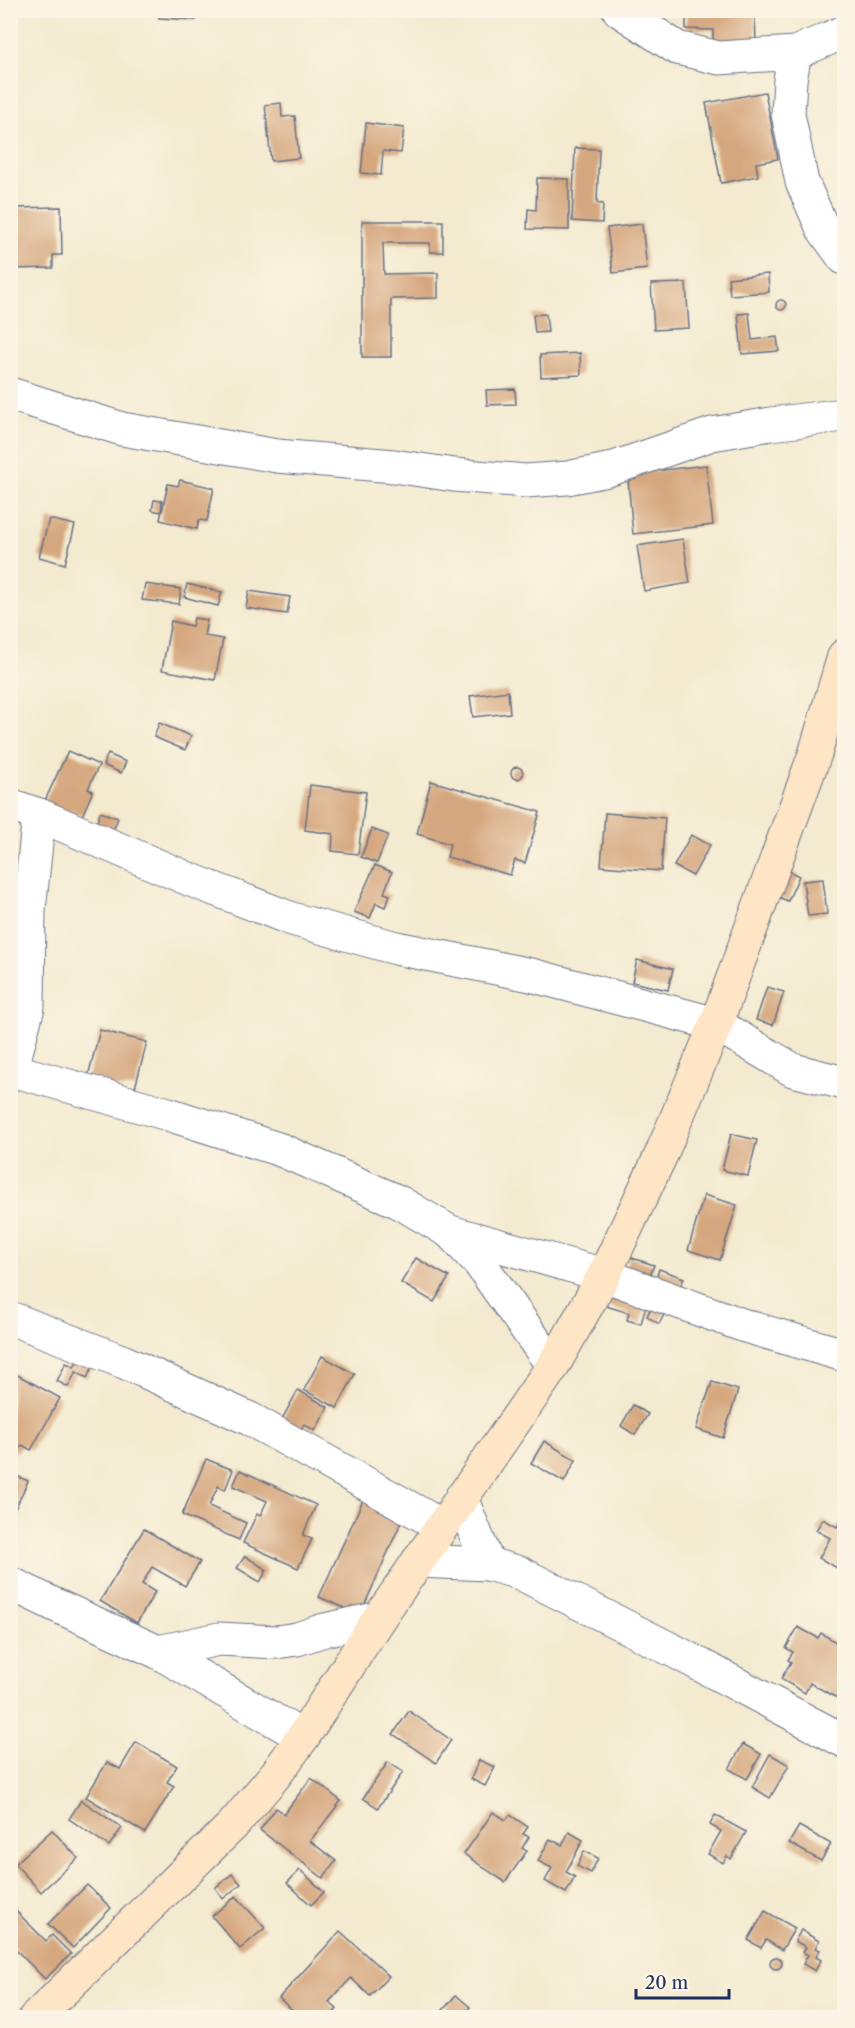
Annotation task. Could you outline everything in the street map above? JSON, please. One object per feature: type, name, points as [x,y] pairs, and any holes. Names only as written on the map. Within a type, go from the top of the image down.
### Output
[{"type":"street","points":[[619,10],[677,48],[719,58],[795,54],[844,32]]},
{"type":"street","points":[[795,54],[790,80],[788,114],[802,182],[823,229],[844,258]]},
{"type":"street","points":[[10,394],[122,429],[265,454],[394,466],[526,482],[567,478],[608,470],[712,434],[844,415]]},
{"type":"street","points":[[45,2017],[233,1825],[276,1774],[303,1737],[379,1618],[460,1498],[553,1366],[604,1275],[661,1155],[716,1024],[815,754],[844,656]]},
{"type":"street","points":[[844,1083],[793,1070],[716,1024],[531,975],[396,948],[292,919],[191,880],[25,810],[29,910],[19,979],[27,1007],[11,1072],[168,1114],[281,1150],[399,1202],[450,1232],[604,1275],[746,1326],[844,1355]]},
{"type":"street","points":[[450,1232],[481,1265],[553,1366]]},
{"type":"street","points":[[10,1318],[124,1362],[250,1419],[442,1526]]},
{"type":"street","points":[[460,1498],[488,1564]]},
{"type":"street","points":[[418,1561],[488,1564],[520,1573],[844,1741]]},
{"type":"street","points":[[10,1583],[158,1652],[303,1737]]},
{"type":"street","points":[[158,1652],[219,1639],[276,1642],[297,1639],[324,1630],[379,1618]]},
{"type":"building","points":[[160,10],[196,10],[196,20],[159,18]]},
{"type":"building","points":[[686,10],[755,10],[756,46],[713,47],[713,30],[686,29]]},
{"type":"building","points":[[765,92],[778,159],[756,163],[758,176],[721,183],[706,103]]},
{"type":"building","points":[[281,103],[282,117],[295,116],[299,158],[271,161],[265,105]]},
{"type":"building","points":[[366,123],[404,128],[401,153],[383,151],[381,175],[361,173]]},
{"type":"building","points":[[575,148],[599,149],[597,203],[603,204],[602,223],[572,221]]},
{"type":"building","points":[[537,178],[569,179],[569,230],[527,229],[528,209],[536,210]]},
{"type":"building","points":[[61,207],[62,255],[53,255],[53,268],[10,269],[10,208]]},
{"type":"building","points":[[362,221],[443,221],[443,252],[430,252],[430,243],[383,243],[384,274],[438,273],[438,298],[391,299],[391,357],[362,357]]},
{"type":"building","points":[[642,224],[647,269],[613,273],[607,228]]},
{"type":"building","points":[[768,274],[769,292],[730,295],[728,278]]},
{"type":"building","points":[[686,283],[689,328],[654,330],[651,284]]},
{"type":"building","points":[[781,300],[785,301],[785,309],[781,310],[777,309],[776,305],[777,301]]},
{"type":"building","points":[[749,313],[752,340],[777,337],[779,351],[742,354],[738,314]]},
{"type":"building","points":[[546,314],[548,332],[535,333],[533,315]]},
{"type":"building","points":[[580,353],[581,375],[541,377],[540,355]]},
{"type":"building","points":[[515,389],[516,404],[487,405],[486,390]]},
{"type":"building","points":[[706,465],[713,525],[633,534],[628,480],[636,479],[634,466],[654,471]]},
{"type":"building","points":[[180,480],[214,488],[207,521],[199,520],[197,529],[160,520],[168,484],[178,486]]},
{"type":"building","points":[[154,500],[162,501],[161,512],[152,510]]},
{"type":"building","points":[[49,519],[75,525],[65,564],[39,557]]},
{"type":"building","points":[[683,539],[690,583],[644,591],[637,546]]},
{"type":"building","points":[[145,584],[181,589],[179,604],[142,600]]},
{"type":"building","points":[[187,584],[222,592],[218,606],[184,597]]},
{"type":"building","points":[[249,591],[290,597],[287,614],[246,608]]},
{"type":"building","points":[[194,618],[207,620],[204,636],[223,639],[215,680],[162,670],[171,621],[192,626]]},
{"type":"building","points":[[508,691],[510,713],[473,717],[470,696]]},
{"type":"building","points":[[159,723],[191,736],[185,750],[154,737]]},
{"type":"building","points":[[68,751],[99,765],[88,789],[93,791],[82,816],[70,810],[66,818],[42,807]]},
{"type":"building","points":[[108,754],[126,762],[121,773],[103,765]]},
{"type":"building","points":[[517,767],[523,773],[517,779],[511,773]]},
{"type":"building","points":[[431,781],[540,812],[525,863],[515,860],[510,875],[447,857],[450,844],[417,834]]},
{"type":"building","points":[[310,785],[366,792],[358,854],[332,851],[333,834],[305,830]]},
{"type":"building","points":[[100,812],[118,818],[113,831],[96,825]]},
{"type":"building","points":[[605,813],[665,818],[661,871],[601,866]]},
{"type":"building","points":[[372,829],[388,835],[377,863],[361,857]]},
{"type":"building","points":[[691,835],[710,845],[693,876],[674,866]]},
{"type":"building","points":[[375,865],[392,872],[384,893],[390,895],[385,907],[376,903],[370,918],[354,912]]},
{"type":"building","points":[[785,869],[799,876],[788,901],[773,895]]},
{"type":"building","points":[[823,879],[827,914],[808,916],[803,881]]},
{"type":"building","points":[[637,960],[673,969],[668,990],[632,982]]},
{"type":"building","points":[[767,987],[784,992],[773,1025],[756,1020]]},
{"type":"building","points":[[100,1030],[147,1042],[135,1088],[85,1088]]},
{"type":"building","points":[[731,1134],[757,1140],[748,1176],[722,1170]]},
{"type":"building","points":[[704,1195],[737,1205],[720,1260],[688,1250]]},
{"type":"building","points":[[629,1257],[654,1265],[649,1278],[624,1271]]},
{"type":"building","points":[[416,1258],[449,1277],[434,1302],[401,1283]]},
{"type":"building","points":[[659,1269],[684,1278],[679,1290],[655,1282]]},
{"type":"building","points":[[610,1291],[647,1301],[641,1324],[627,1320],[629,1313],[606,1306]]},
{"type":"building","points":[[653,1304],[666,1311],[659,1324],[647,1316]]},
{"type":"building","points":[[81,1355],[95,1362],[87,1378],[76,1372],[68,1387],[57,1381],[66,1363],[74,1367]]},
{"type":"building","points":[[322,1356],[355,1374],[337,1408],[304,1390]]},
{"type":"building","points":[[12,1372],[60,1398],[31,1450],[22,1445],[17,1452],[10,1449]]},
{"type":"building","points":[[712,1382],[738,1390],[723,1438],[696,1429]]},
{"type":"building","points":[[298,1390],[328,1407],[315,1431],[304,1424],[300,1431],[281,1421]]},
{"type":"building","points":[[633,1405],[648,1414],[635,1435],[621,1426]]},
{"type":"building","points":[[544,1441],[576,1460],[564,1482],[531,1463]]},
{"type":"building","points":[[206,1459],[233,1470],[225,1490],[218,1486],[209,1506],[246,1523],[239,1540],[182,1515]]},
{"type":"building","points":[[240,1470],[316,1505],[303,1535],[312,1539],[298,1568],[243,1543],[257,1514],[260,1516],[267,1501],[233,1486]]},
{"type":"building","points":[[10,1473],[28,1481],[10,1520]]},
{"type":"building","points":[[363,1500],[403,1518],[360,1615],[319,1597]]},
{"type":"building","points":[[843,1517],[844,1572],[819,1558],[830,1538],[816,1530],[823,1519],[837,1527]]},
{"type":"building","points":[[144,1529],[200,1562],[185,1586],[152,1567],[142,1584],[155,1592],[137,1623],[100,1601]]},
{"type":"building","points":[[245,1556],[267,1570],[260,1582],[237,1568]]},
{"type":"building","points":[[798,1627],[818,1638],[821,1633],[844,1647],[844,1685],[837,1698],[810,1683],[805,1693],[781,1679],[791,1662],[788,1660],[793,1652],[786,1648]]},
{"type":"building","points":[[409,1711],[451,1740],[436,1763],[393,1734]]},
{"type":"building","points":[[136,1742],[177,1766],[167,1782],[174,1786],[145,1833],[86,1797],[107,1762],[120,1769]]},
{"type":"building","points":[[743,1744],[761,1754],[747,1779],[729,1769]]},
{"type":"building","points":[[770,1754],[789,1765],[770,1798],[752,1787]]},
{"type":"building","points":[[479,1760],[495,1767],[485,1786],[471,1779]]},
{"type":"building","points":[[388,1762],[403,1772],[378,1808],[363,1798]]},
{"type":"building","points":[[311,1778],[341,1801],[310,1841],[336,1861],[323,1878],[260,1830],[276,1808],[284,1814]]},
{"type":"building","points":[[81,1800],[122,1828],[109,1846],[69,1819]]},
{"type":"building","points":[[493,1812],[506,1820],[510,1815],[528,1827],[523,1834],[529,1837],[522,1848],[527,1851],[505,1882],[464,1854]]},
{"type":"building","points":[[715,1815],[746,1832],[731,1859],[727,1856],[723,1863],[708,1854],[721,1831],[710,1825]]},
{"type":"building","points":[[799,1826],[831,1844],[821,1861],[789,1843]]},
{"type":"building","points":[[52,1830],[78,1858],[41,1892],[15,1864]]},
{"type":"building","points":[[569,1832],[583,1840],[566,1872],[575,1877],[566,1893],[545,1881],[552,1868],[538,1861],[550,1839],[562,1845]]},
{"type":"building","points":[[584,1851],[598,1858],[591,1873],[577,1866]]},
{"type":"building","points":[[300,1870],[324,1892],[311,1905],[287,1883]]},
{"type":"building","points":[[232,1874],[241,1884],[223,1899],[215,1888]]},
{"type":"building","points":[[87,1885],[111,1908],[73,1948],[48,1924]]},
{"type":"building","points":[[236,1896],[265,1928],[240,1949],[212,1916]]},
{"type":"building","points":[[10,1905],[46,1941],[52,1935],[71,1954],[45,1979],[10,1944]]},
{"type":"building","points":[[765,1911],[795,1928],[782,1950],[766,1940],[761,1948],[748,1940]]},
{"type":"building","points":[[801,1930],[819,1941],[815,1948],[820,1950],[816,1957],[821,1960],[815,1971],[803,1964],[808,1955],[803,1952],[806,1947],[795,1941]]},
{"type":"building","points":[[340,1931],[389,1976],[370,1996],[351,1978],[329,2002],[337,2009],[329,2018],[301,2018],[279,1998]]},
{"type":"building","points":[[778,1957],[782,1963],[778,1969],[774,1969],[770,1961]]},
{"type":"building","points":[[456,1995],[470,2007],[461,2018],[451,2018],[443,2010]]}]
